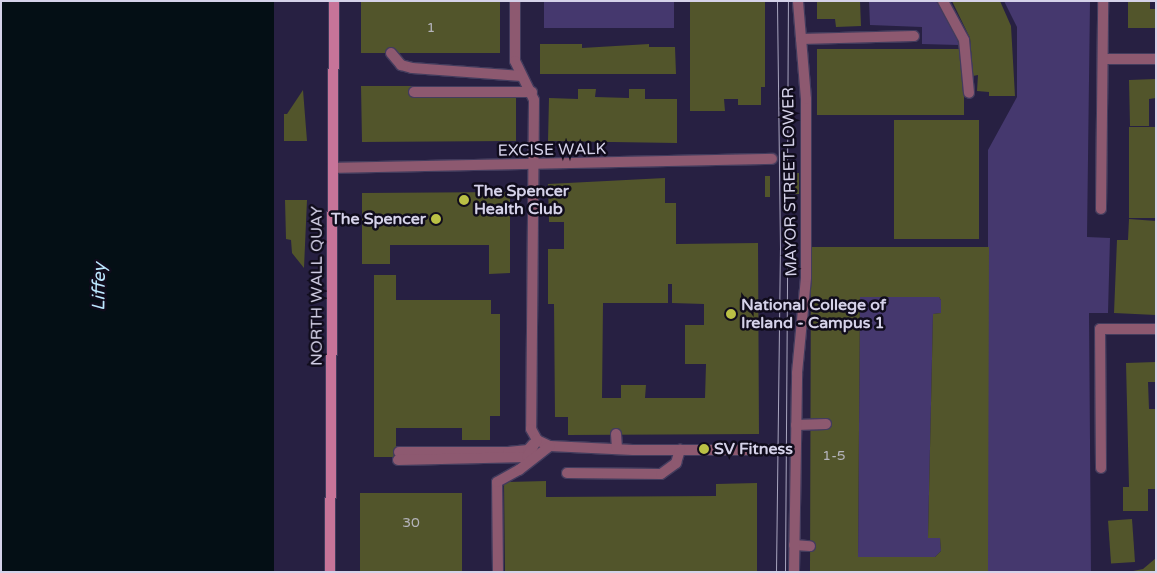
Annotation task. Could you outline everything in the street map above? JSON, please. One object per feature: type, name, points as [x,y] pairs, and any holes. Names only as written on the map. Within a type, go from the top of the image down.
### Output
[{"type":"main road","name":"NORTH WALL QUAY","points":[[330,572],[334,1]]},
{"type":"street","points":[[515,1],[514,60],[532,92],[534,165],[531,429],[537,440],[550,446],[617,449],[795,450]]},
{"type":"street","name":"MAYOR STREET LOWER","points":[[794,572],[797,373],[808,288],[806,99],[798,1]]},
{"type":"street","points":[[943,1],[964,40],[969,93]]},
{"type":"street","points":[[1101,209],[1103,1]]},
{"type":"street","points":[[801,39],[914,36]]},
{"type":"street","points":[[390,53],[401,65],[412,68],[522,76]]},
{"type":"street","points":[[1102,59],[1156,59]]},
{"type":"street","points":[[414,92],[532,92]]},
{"type":"street","name":"EXCISE WALK","points":[[333,168],[772,160]]},
{"type":"street","points":[[1101,468],[1100,329],[1156,329]]},
{"type":"street","points":[[796,425],[826,424]]},
{"type":"street","points":[[616,434],[617,449]]},
{"type":"street","points":[[399,456],[527,457],[537,440]]},
{"type":"street","points":[[498,572],[497,482],[519,470],[550,446]]},
{"type":"street","points":[[567,473],[660,474],[676,463],[680,450]]},
{"type":"street","points":[[794,545],[810,546]]},
{"type":"shaded area","points":[[544,1],[674,1],[674,28],[544,28]]},
{"type":"shaded area","points":[[869,1],[936,1],[954,30],[959,45],[922,44],[922,27],[870,25]]},
{"type":"shaded area","points":[[1004,1],[1090,1],[1087,237],[1110,238],[1108,313],[1089,313],[1091,572],[988,572],[988,150],[1017,97],[1017,27]]},
{"type":"shaded area","points":[[860,297],[939,297],[941,300],[941,313],[933,314],[928,538],[940,538],[941,551],[935,557],[858,557]]},
{"type":"water","name":"Liffey","points":[[1,1],[274,1],[274,572],[1,572]]},
{"type":"building","points":[[361,1],[500,1],[500,53],[361,53]]},
{"type":"building","points":[[690,1],[765,2],[765,87],[761,87],[761,105],[738,105],[738,99],[724,99],[725,111],[690,111]]},
{"type":"building","points":[[817,1],[860,1],[861,26],[836,27],[835,19],[817,19]]},
{"type":"building","points":[[952,1],[1000,1],[1011,26],[1015,96],[989,96],[989,92],[977,91],[978,75],[973,76],[970,38]]},
{"type":"building","points":[[1128,1],[1150,1],[1150,9],[1156,9],[1156,28],[1128,28]]},
{"type":"building","points":[[540,44],[582,44],[582,48],[649,44],[649,47],[675,47],[676,74],[540,74]]},
{"type":"building","points":[[817,49],[964,49],[964,115],[817,115]]},
{"type":"building","points":[[1156,79],[1156,98],[1149,99],[1149,126],[1130,126],[1129,80]]},
{"type":"building","points":[[361,86],[414,86],[414,98],[516,98],[516,141],[362,142]]},
{"type":"building","points":[[578,89],[596,89],[595,97],[629,98],[629,89],[645,89],[645,99],[677,99],[677,143],[548,141],[549,98],[578,99]]},
{"type":"building","points":[[303,90],[307,141],[284,141],[284,114],[287,114]]},
{"type":"building","points":[[894,120],[979,120],[979,239],[894,239]]},
{"type":"building","points":[[1129,127],[1155,127],[1155,218],[1129,218]]},
{"type":"building","points":[[795,173],[799,173],[799,194],[795,194]]},
{"type":"building","points":[[765,176],[770,176],[770,197],[765,197]]},
{"type":"building","name":"National College of Ireland - Campus 1","points":[[665,178],[665,203],[676,203],[676,244],[758,243],[759,434],[568,435],[568,417],[555,417],[554,304],[548,304],[548,249],[564,249],[564,222],[549,222],[548,184]],"holes":[[[668,284],[672,284],[672,303],[704,304],[704,325],[685,325],[685,364],[706,364],[705,398],[645,398],[646,385],[621,385],[621,398],[602,398],[603,303],[668,303]]]},
{"type":"building","name":"The Spencer","points":[[510,192],[510,273],[489,274],[489,245],[390,245],[390,264],[362,264],[362,193]]},
{"type":"building","points":[[285,200],[307,200],[304,268],[292,253],[291,240],[286,239]]},
{"type":"building","points":[[1129,219],[1156,221],[1156,315],[1114,313],[1117,240],[1128,240]]},
{"type":"building","points":[[811,247],[989,247],[988,572],[810,572]],"holes":[[[860,297],[939,297],[941,300],[941,313],[933,314],[928,538],[940,538],[941,551],[935,557],[858,557]]]},
{"type":"building","points":[[374,275],[396,275],[396,300],[491,300],[491,314],[500,314],[500,416],[490,416],[490,440],[462,440],[462,428],[396,428],[396,457],[374,457]]},
{"type":"building","points":[[1156,362],[1156,382],[1148,382],[1149,409],[1155,409],[1156,489],[1148,489],[1148,511],[1123,511],[1123,487],[1129,487],[1126,363]]},
{"type":"building","points":[[546,481],[546,497],[716,496],[716,484],[757,483],[757,572],[505,572],[504,482]]},
{"type":"building","points":[[360,493],[462,493],[462,572],[360,572]]},
{"type":"building","points":[[1132,519],[1135,562],[1111,564],[1108,521]]},
{"type":"building","points":[[1156,558],[1156,572],[1128,572],[1143,569]]},
{"type":"tram line","points":[[776,572],[780,249],[777,1]]},
{"type":"tram line","points":[[787,181],[788,1]]},
{"type":"tram line","points":[[785,572],[787,266]]},
{"type":"place","name":"The Spencer Health Club","points":[[464,200]]},
{"type":"place","name":"The Spencer","points":[[436,219]]},
{"type":"place","name":"National College of Ireland - Campus 1","points":[[731,314]]},
{"type":"place","name":"SV Fitness","points":[[704,449]]}]
